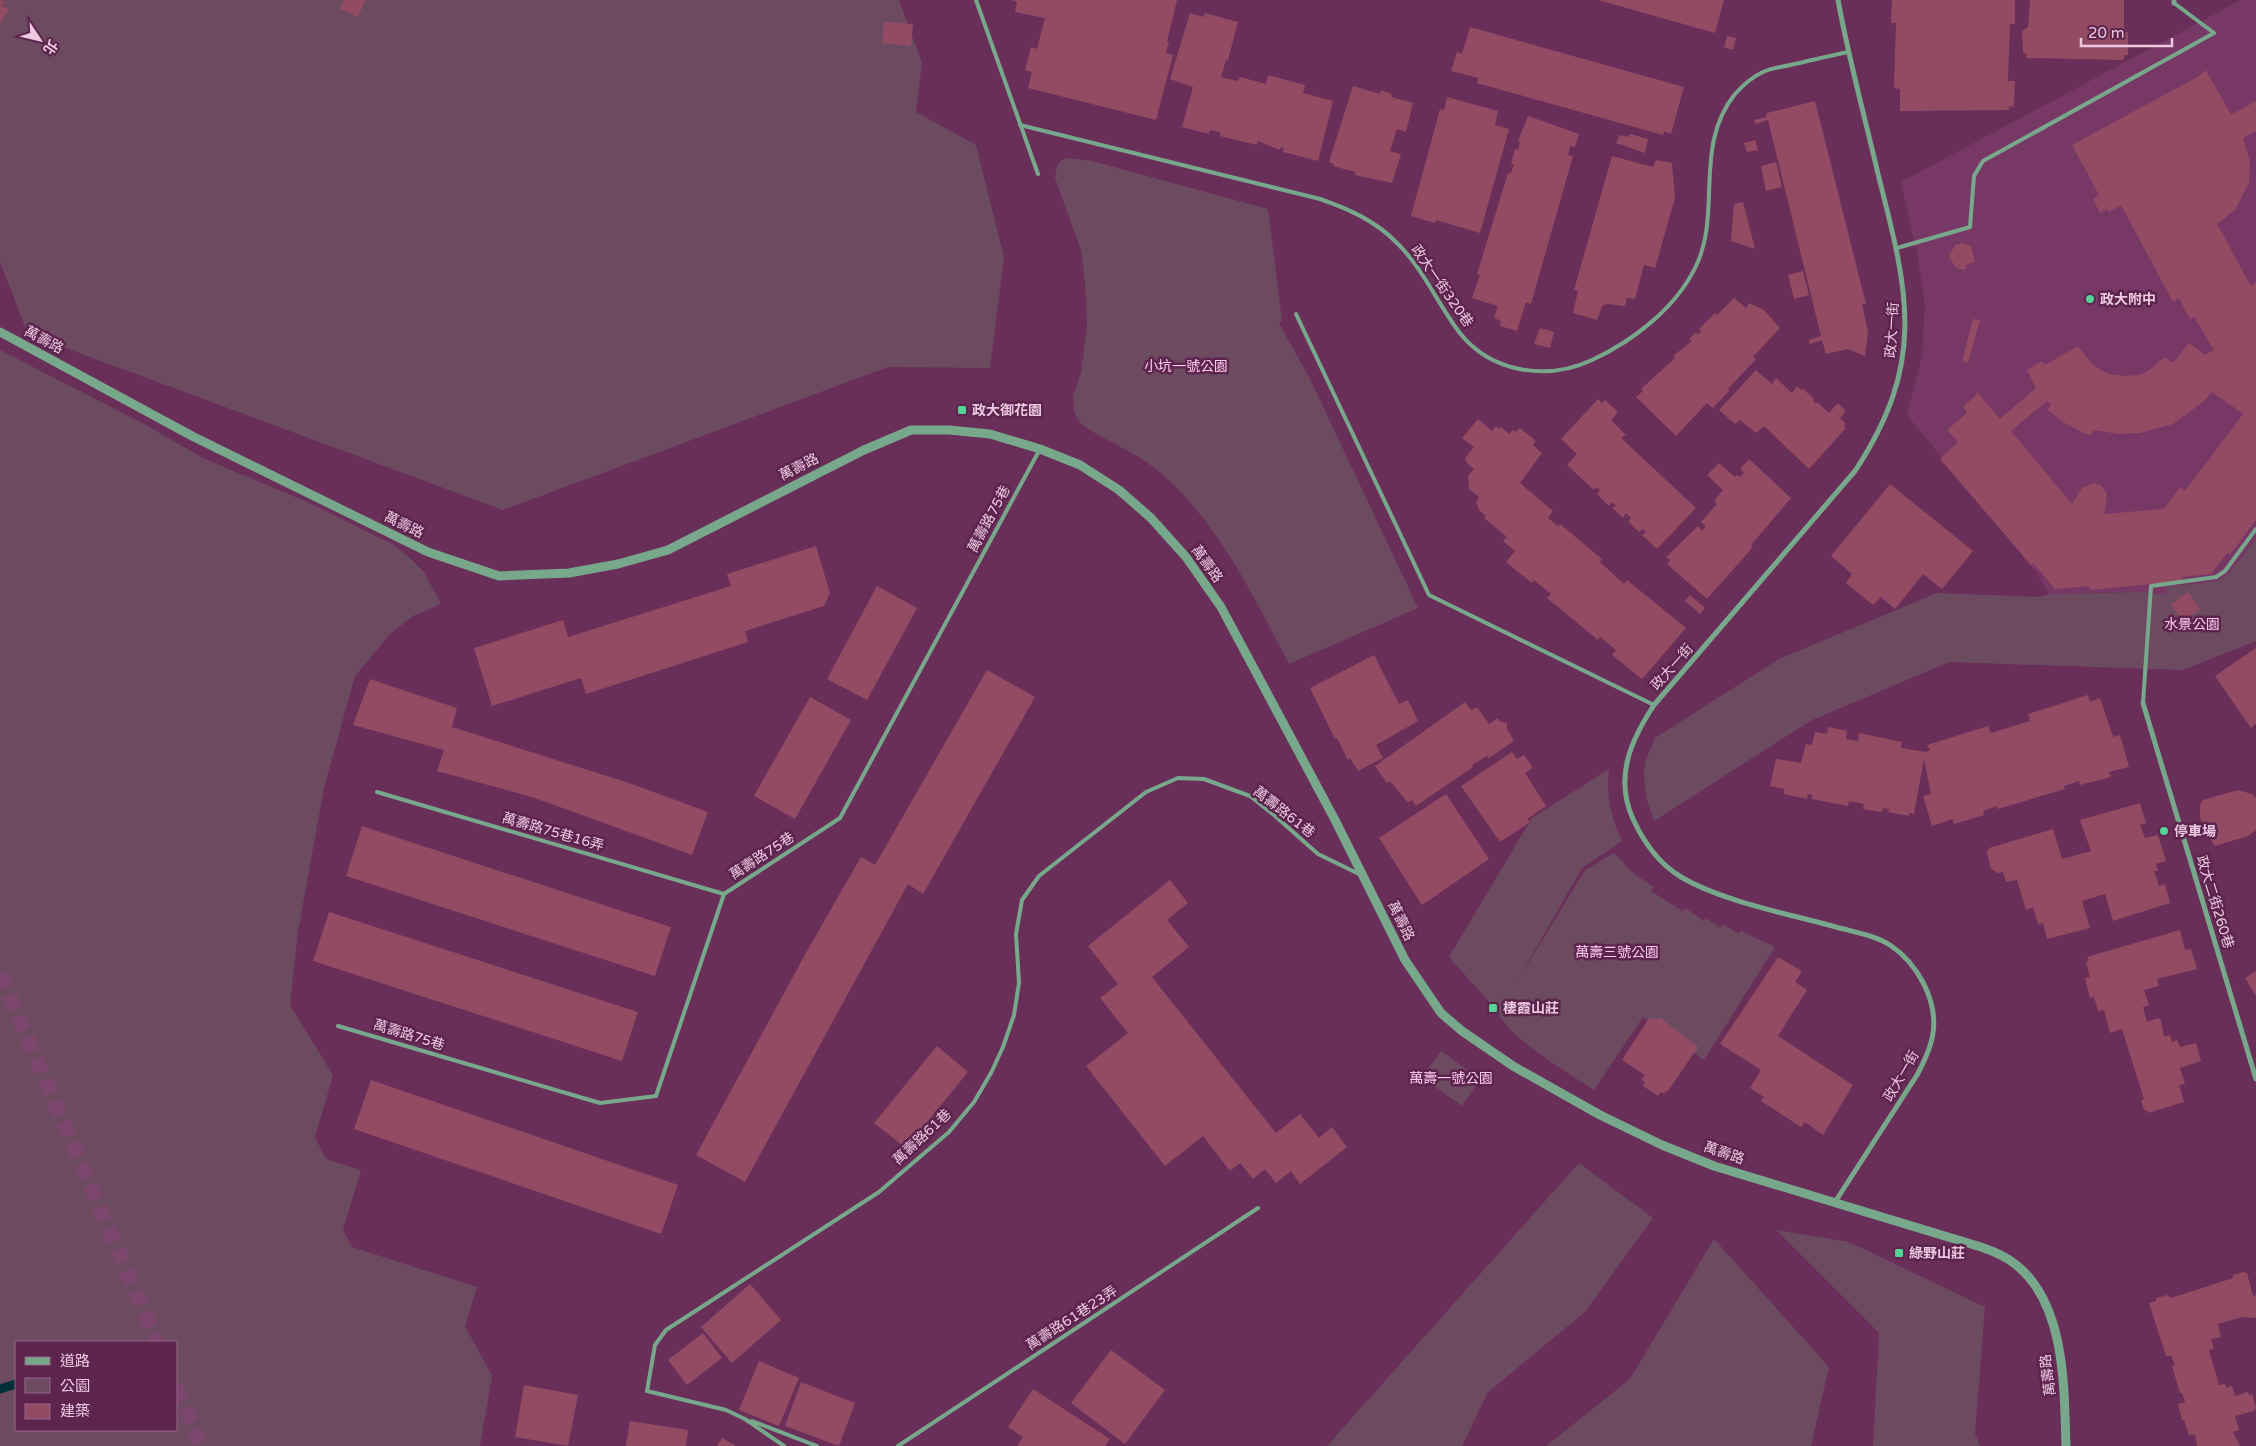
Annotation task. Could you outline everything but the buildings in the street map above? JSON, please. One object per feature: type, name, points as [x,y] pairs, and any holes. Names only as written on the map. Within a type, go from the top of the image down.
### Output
[{"type":"street","name":"政大一街","points":[[1835,1202],[1917,1075],[1927,1056],[1934,1032],[1932,1009],[1926,988],[1902,955],[1876,938],[1716,892],[1681,876],[1653,853],[1640,835],[1631,813],[1626,789],[1626,769],[1636,733],[1654,705],[1855,471],[1879,433],[1897,386],[1905,340],[1904,287],[1897,248],[1848,52],[1838,0]]},
{"type":"street","name":"萬壽路","points":[[0,332],[192,436],[419,548],[499,576],[569,573],[618,564],[668,550],[864,450],[911,430],[949,430],[990,434],[1040,449],[1080,464],[1119,490],[1151,518],[1186,557],[1221,607],[1363,876],[1404,960],[1431,999],[1455,1025],[1491,1052],[1600,1115],[1662,1145],[1714,1166],[2000,1254],[2016,1264],[2032,1280],[2055,1328],[2062,1363],[2066,1446]]},
{"type":"street","name":"政大二街260巷","points":[[2144,703],[2256,1079]]},
{"type":"lane","points":[[976,0],[1038,174]]},
{"type":"lane","points":[[1897,248],[1970,226],[1974,176],[1983,162],[2214,33],[2174,1]]},
{"type":"lane","name":"政大一街320巷","points":[[1020,125],[1320,198],[1349,209],[1375,224],[1399,244],[1420,271],[1460,334],[1486,357],[1512,369],[1540,373],[1576,368],[1604,355],[1641,330],[1670,306],[1684,287],[1697,264],[1704,238],[1716,128],[1727,104],[1743,85],[1763,72],[1848,52]]},
{"type":"lane","points":[[1296,314],[1429,595],[1654,705]]},
{"type":"lane","name":"萬壽路75巷","points":[[338,1026],[600,1103],[656,1096],[724,894],[840,818],[1040,449]]},
{"type":"lane","points":[[2144,703],[2151,586],[2216,578],[2256,529]]},
{"type":"lane","name":"萬壽路61巷","points":[[784,1446],[745,1419],[726,1410],[647,1391],[655,1345],[666,1330],[879,1192],[949,1132],[974,1102],[1003,1047],[1014,1015],[1019,983],[1016,934],[1022,900],[1039,876],[1146,792],[1178,778],[1204,779],[1250,796],[1318,854],[1363,876]]},
{"type":"lane","name":"萬壽路75巷16弄","points":[[377,792],[724,894]]},
{"type":"lane","name":"萬壽路61巷23弄","points":[[898,1446],[1258,1208]]},
{"type":"lane","points":[[745,1419],[817,1446]]},
{"type":"shaded area","name":"政大附中","points":[[2241,0],[2256,0],[2256,539],[2228,574],[2218,581],[2167,587],[2166,595],[2142,592],[2049,594],[2035,571],[1907,415],[1922,357],[1925,306],[1918,258],[1901,182]]},
{"type":"green space","points":[[0,0],[899,0],[922,63],[916,112],[976,145],[1004,257],[990,368],[888,367],[503,510],[28,334],[0,262]]},
{"type":"green space","name":"小坑一號公園","points":[[1069,158],[1092,161],[1268,209],[1282,320],[1279,323],[1310,379],[1418,608],[1289,664],[1231,558],[1195,508],[1175,486],[1152,466],[1135,454],[1080,423],[1074,412],[1073,396],[1081,373],[1087,325],[1085,282],[1081,250],[1055,178],[1057,166],[1061,160]]},
{"type":"green space","points":[[0,350],[146,425],[203,458],[314,505],[394,545],[424,572],[441,604],[413,616],[391,633],[355,676],[324,788],[298,932],[290,1005],[333,1075],[315,1137],[326,1159],[361,1170],[343,1230],[352,1247],[477,1287],[465,1326],[492,1376],[480,1446],[0,1446]]},
{"type":"green space","name":"水景公園","points":[[2256,539],[2256,641],[2183,670],[1949,662],[1810,721],[1654,821],[1646,797],[1644,773],[1645,762],[1655,738],[1779,659],[1937,593],[2039,597],[2049,594],[2142,592],[2166,595],[2167,587],[2218,581],[2228,574]]},
{"type":"green space","name":"萬壽三號公園","points":[[1609,769],[1610,806],[1622,841],[1582,868],[1514,987],[1585,870],[1614,853],[1634,874],[1654,887],[1651,891],[1682,911],[1685,908],[1704,921],[1706,918],[1721,928],[1723,924],[1739,934],[1741,931],[1775,947],[1704,1060],[1643,1017],[1594,1090],[1540,1054],[1513,1033],[1499,1013],[1449,957],[1532,818]]},
{"type":"green space","name":"萬壽一號公園","points":[[1441,1051],[1480,1079],[1462,1106],[1422,1077]]},
{"type":"green space","points":[[1579,1163],[1653,1218],[1585,1312],[1488,1392],[1462,1446],[1327,1446]]},
{"type":"green space","points":[[1776,1230],[1849,1242],[1985,1307],[1975,1433],[1980,1446],[1873,1446],[1879,1333]]},
{"type":"green space","points":[[1714,1239],[1829,1367],[1811,1446],[1546,1446],[1630,1379]]},
{"type":"waterway","points":[[0,1389],[15,1384]]},
{"type":"tunnel","points":[[0,974],[157,1341]]},
{"type":"tunnel","points":[[178,1392],[201,1446]]},
{"type":"place","name":"政大附中","points":[[2090,299]]},
{"type":"place","name":"政大御花園","points":[[962,410]]},
{"type":"place","name":"停車場","points":[[2164,831]]},
{"type":"place","name":"棲霞山莊","points":[[1493,1008]]},
{"type":"place","name":"綠野山莊","points":[[1899,1253]]}]
